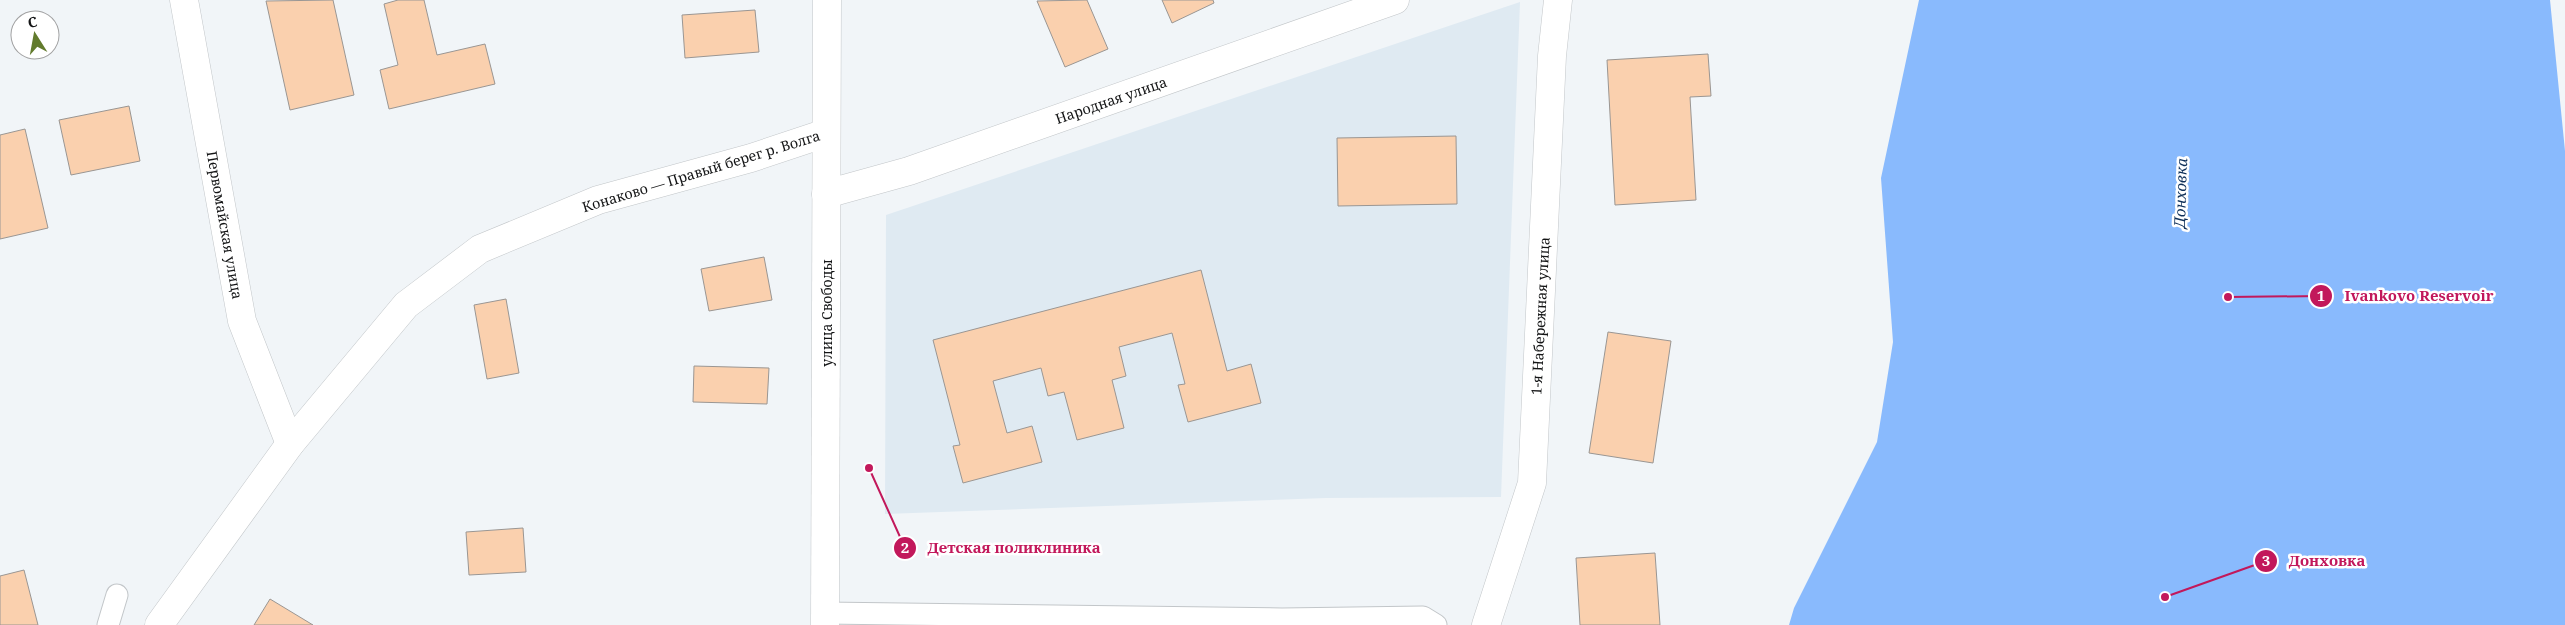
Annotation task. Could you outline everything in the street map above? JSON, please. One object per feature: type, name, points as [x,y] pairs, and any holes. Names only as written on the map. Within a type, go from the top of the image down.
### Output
[{"type":"street","name":"Первомайская улица","points":[[184,0],[242,321],[290,444]]},
{"type":"street","name":"улица Свободы","points":[[825,619],[827,0]]},
{"type":"street","name":"Народная улица","points":[[826,194],[909,171],[1395,0]]},
{"type":"street","name":"1-я Набережная улица","points":[[1486,625],[1532,482],[1552,56],[1558,0]]},
{"type":"street","name":"Конаково — Правый берег р. Волга","points":[[159,625],[290,444],[406,305],[480,249],[598,200],[751,158],[826,133]]},
{"type":"lane","points":[[108,625],[117,595]]},
{"type":"lane","points":[[825,619],[1282,622],[1423,617],[1436,625]]},
{"type":"shaded area","points":[[1520,2],[1501,497],[1326,498],[885,514],[886,215]]},
{"type":"water","points":[[1919,0],[2550,0],[2565,151],[2565,625],[1789,625],[1794,608],[1877,442],[1893,342],[1881,178]]},
{"type":"building","points":[[333,0],[354,95],[290,110],[266,1]]},
{"type":"building","points":[[398,0],[424,0],[437,55],[485,44],[495,84],[389,109],[380,70],[398,65],[384,4]]},
{"type":"building","points":[[1087,0],[1108,49],[1065,67],[1037,1]]},
{"type":"building","points":[[1162,0],[1213,0],[1214,3],[1172,23]]},
{"type":"building","points":[[755,10],[759,52],[685,58],[682,15]]},
{"type":"building","points":[[1708,54],[1711,96],[1690,97],[1696,200],[1615,205],[1607,60]]},
{"type":"building","points":[[129,106],[140,161],[71,175],[59,120]]},
{"type":"building","points":[[25,129],[48,228],[0,239],[0,135]]},
{"type":"building","points":[[1456,136],[1457,204],[1338,206],[1337,138]]},
{"type":"building","points":[[764,257],[772,300],[709,311],[701,269]]},
{"type":"building","points":[[1201,270],[1227,371],[1251,364],[1261,403],[1188,422],[1178,385],[1185,384],[1172,333],[1119,347],[1126,376],[1112,380],[1124,428],[1077,440],[1064,392],[1048,396],[1041,368],[993,381],[1007,433],[1032,426],[1042,462],[963,483],[953,446],[960,445],[933,340]]},
{"type":"building","points":[[506,299],[519,373],[487,379],[474,305]]},
{"type":"building","points":[[1608,332],[1671,341],[1653,463],[1589,453]]},
{"type":"building","points":[[694,366],[769,368],[767,404],[693,402]]},
{"type":"building","points":[[523,528],[526,572],[469,575],[466,532]]},
{"type":"building","points":[[1655,553],[1660,625],[1580,625],[1576,558]]},
{"type":"building","points":[[24,570],[38,625],[0,625],[0,576]]},
{"type":"building","points":[[270,599],[313,625],[254,625]]},
{"type":"place","name":"Ivankovo Reservoir","points":[[2228,297]]},
{"type":"place","name":"Детская поликлиника","points":[[869,468]]},
{"type":"place","name":"Донховка","points":[[2165,597]]}]
